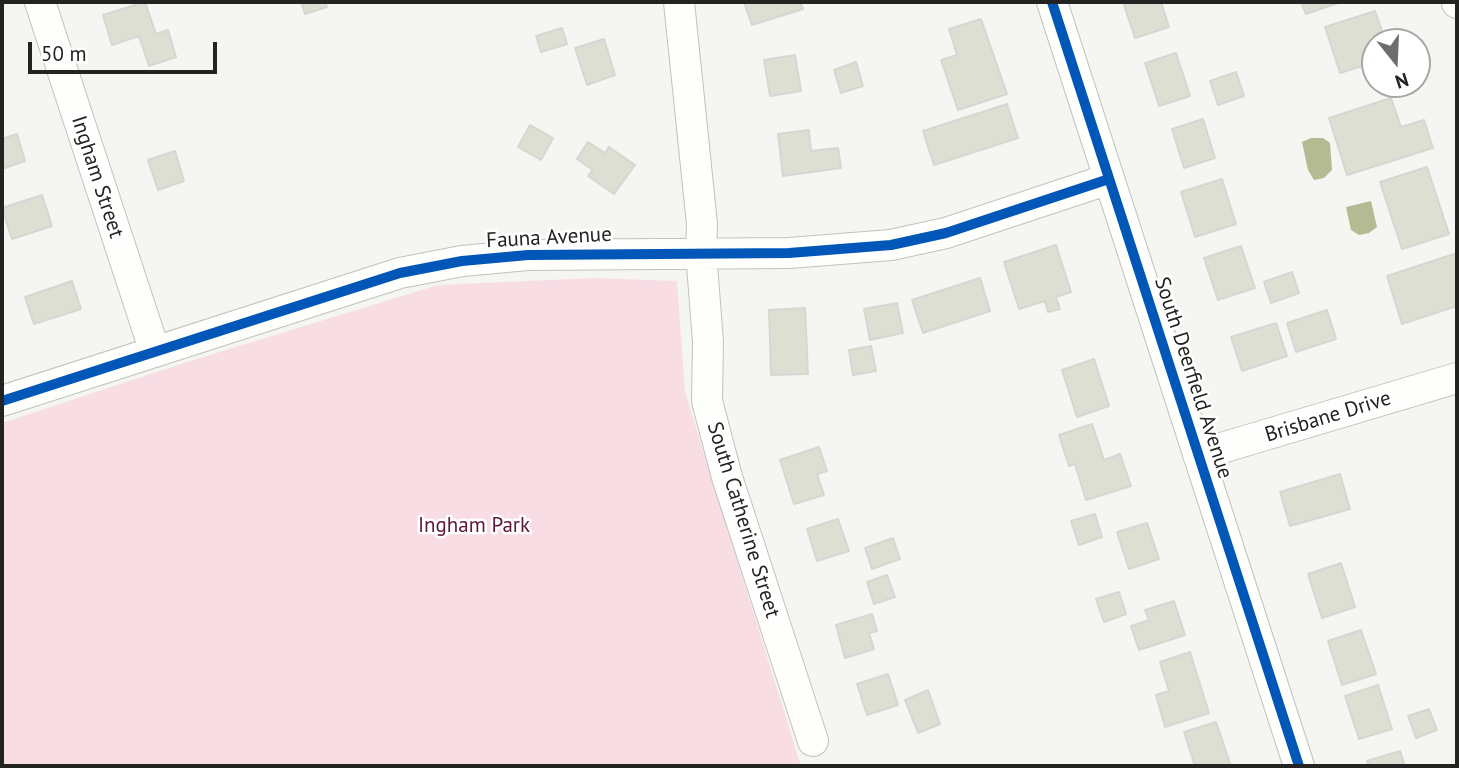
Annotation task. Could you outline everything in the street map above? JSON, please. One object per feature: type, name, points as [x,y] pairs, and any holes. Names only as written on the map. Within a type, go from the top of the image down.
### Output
[{"type":"street","name":"Ingham Street","points":[[40,2],[155,352]]},
{"type":"street","name":"South Catherine Street","points":[[680,2],[702,224],[701,253],[708,342],[707,401],[727,477],[813,741]]},
{"type":"street","name":"South Deerfield Avenue","points":[[1052,2],[1299,766]]},
{"type":"street","name":"Fauna Avenue","points":[[2,401],[400,273],[462,261],[528,255],[789,253],[891,245],[946,233],[1109,179]]},
{"type":"street","name":"Brisbane Drive","points":[[1198,455],[1457,378]]},
{"type":"green space","name":"Ingham Park","points":[[594,278],[677,281],[685,392],[801,766],[2,766],[2,423],[187,362],[438,285]]},
{"type":"shaded area","points":[[1311,138],[1323,138],[1330,143],[1332,170],[1324,178],[1314,180],[1308,170],[1302,142]]},
{"type":"shaded area","points":[[1371,201],[1377,227],[1369,233],[1359,235],[1351,230],[1346,207]]},
{"type":"building","points":[[145,2],[156,34],[168,30],[176,57],[149,66],[139,36],[112,45],[103,15]]},
{"type":"building","points":[[301,2],[325,2],[327,7],[305,14]]},
{"type":"building","points":[[744,2],[800,2],[803,9],[752,25]]},
{"type":"building","points":[[1123,2],[1161,2],[1169,27],[1135,38]]},
{"type":"building","points":[[1301,2],[1341,2],[1306,14]]},
{"type":"building","points":[[1375,11],[1381,28],[1361,28],[1361,66],[1340,73],[1325,27]]},
{"type":"building","points":[[981,19],[1007,94],[958,110],[941,60],[957,55],[949,29]]},
{"type":"building","points":[[562,28],[567,44],[541,52],[536,36]]},
{"type":"building","points":[[604,39],[615,75],[587,85],[575,48]]},
{"type":"building","points":[[1176,53],[1190,96],[1159,106],[1145,63]]},
{"type":"building","points":[[795,55],[801,91],[770,96],[764,60]]},
{"type":"building","points":[[856,62],[863,86],[841,93],[834,70]]},
{"type":"building","points":[[1236,72],[1244,96],[1218,105],[1210,81]]},
{"type":"building","points":[[1391,98],[1401,127],[1424,120],[1433,148],[1347,175],[1329,118]]},
{"type":"building","points":[[1007,104],[1018,138],[934,165],[923,131]]},
{"type":"building","points":[[1203,119],[1215,158],[1184,168],[1172,129]]},
{"type":"building","points":[[530,125],[553,138],[541,160],[518,147]]},
{"type":"building","points":[[809,130],[811,151],[838,148],[841,168],[783,176],[778,134]]},
{"type":"building","points":[[17,134],[25,161],[2,169],[2,139]]},
{"type":"building","points":[[588,142],[605,153],[609,147],[635,165],[614,194],[588,176],[593,170],[577,159]]},
{"type":"building","points":[[175,151],[184,181],[158,190],[148,160]]},
{"type":"building","points":[[1427,167],[1449,234],[1402,249],[1380,182]]},
{"type":"building","points":[[1222,179],[1236,224],[1195,237],[1181,192]]},
{"type":"building","points":[[42,195],[52,226],[12,239],[2,208]]},
{"type":"building","points":[[1056,245],[1071,292],[1056,297],[1060,309],[1048,312],[1045,301],[1019,309],[1004,262]]},
{"type":"building","points":[[1241,246],[1255,288],[1218,300],[1204,258]]},
{"type":"building","points":[[1457,253],[1457,306],[1402,324],[1387,276]]},
{"type":"building","points":[[1292,272],[1299,293],[1271,303],[1264,282]]},
{"type":"building","points":[[980,278],[990,311],[923,333],[912,300]]},
{"type":"building","points":[[72,281],[81,309],[34,324],[25,297]]},
{"type":"building","points":[[897,303],[903,333],[870,340],[864,309]]},
{"type":"building","points":[[805,308],[808,374],[771,375],[769,310]]},
{"type":"building","points":[[1327,310],[1336,339],[1296,352],[1287,323]]},
{"type":"building","points":[[1276,323],[1287,356],[1242,371],[1231,337]]},
{"type":"building","points":[[871,346],[876,371],[853,375],[849,350]]},
{"type":"building","points":[[1094,359],[1109,406],[1077,417],[1062,370]]},
{"type":"building","points":[[1092,424],[1104,460],[1120,454],[1131,486],[1086,500],[1075,464],[1069,466],[1059,435]]},
{"type":"building","points":[[819,447],[827,471],[817,474],[824,495],[794,504],[780,460]]},
{"type":"building","points":[[1340,474],[1350,509],[1290,526],[1280,492]]},
{"type":"building","points":[[1095,514],[1102,537],[1079,545],[1071,521]]},
{"type":"building","points":[[838,519],[849,551],[817,561],[807,529]]},
{"type":"building","points":[[1147,523],[1159,559],[1129,569],[1117,532]]},
{"type":"building","points":[[893,538],[900,559],[872,569],[865,548]]},
{"type":"building","points":[[1341,563],[1355,607],[1322,618],[1308,574]]},
{"type":"building","points":[[887,575],[895,597],[874,604],[867,582]]},
{"type":"building","points":[[1119,592],[1126,614],[1104,622],[1096,599]]},
{"type":"building","points":[[1174,601],[1185,635],[1139,650],[1131,626],[1149,620],[1145,610]]},
{"type":"building","points":[[872,614],[877,631],[869,633],[874,649],[845,658],[836,625]]},
{"type":"building","points":[[1361,630],[1376,674],[1342,685],[1328,641]]},
{"type":"building","points":[[1190,652],[1209,713],[1165,727],[1156,695],[1169,691],[1160,662]]},
{"type":"building","points":[[888,674],[898,705],[867,715],[857,684]]},
{"type":"building","points":[[1378,685],[1392,729],[1359,739],[1345,696]]},
{"type":"building","points":[[928,690],[940,724],[918,733],[905,700]]},
{"type":"building","points":[[1429,709],[1437,730],[1416,738],[1408,716]]},
{"type":"building","points":[[1216,722],[1231,766],[1195,766],[1184,732]]},
{"type":"building","points":[[1400,751],[1405,766],[1369,766],[1367,761]]},
{"type":"cycle path","points":[[1052,2],[1299,766]]},
{"type":"cycle path","points":[[2,401],[400,273],[462,261],[528,255],[789,253],[891,245],[946,233],[1109,179]]}]
